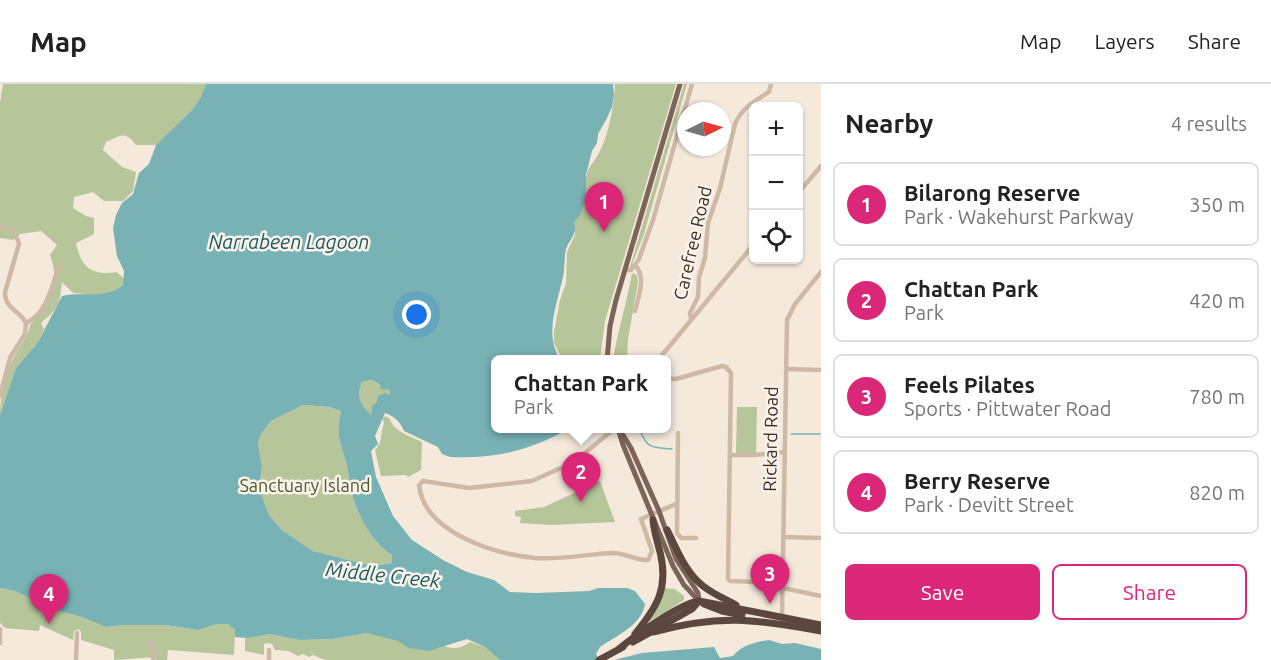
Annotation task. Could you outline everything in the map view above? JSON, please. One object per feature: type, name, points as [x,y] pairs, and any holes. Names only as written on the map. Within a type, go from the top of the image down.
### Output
[{"type":"highway","points":[[632,638],[652,613],[662,586],[662,560],[652,517]]},
{"type":"highway","points":[[667,530],[685,566],[696,579],[715,594],[745,609]]},
{"type":"highway","points":[[699,601],[722,611],[760,620]]},
{"type":"highway","points":[[600,659],[653,632],[692,609],[699,601]]},
{"type":"highway","points":[[619,649],[632,638],[687,605],[699,601],[821,625]]},
{"type":"highway","points":[[653,632],[706,620],[728,619],[760,620],[821,631]]},
{"type":"main road","points":[[608,355],[612,315],[680,84]]},
{"type":"main road","points":[[619,433],[678,576],[699,601]]},
{"type":"main road","points":[[621,433],[631,448],[659,510],[676,559],[698,593],[699,601]]},
{"type":"main road","points":[[626,452],[631,448]]},
{"type":"street","points":[[625,270],[631,270],[635,266],[653,220],[692,84]]},
{"type":"street","name":"Carefree Road","points":[[691,318],[690,313],[698,297],[699,277],[705,258],[708,223],[720,188],[735,124],[752,102],[769,92],[771,84]]},
{"type":"street","points":[[803,187],[821,166]]},
{"type":"street","points":[[0,226],[13,233],[19,244],[5,292],[5,300],[26,323],[25,334],[10,358],[0,396]]},
{"type":"street","points":[[662,355],[749,249]]},
{"type":"street","points":[[26,323],[34,318],[44,305],[59,266]]},
{"type":"street","points":[[635,266],[640,270],[642,277],[635,311]]},
{"type":"street","name":"Rickard Road","points":[[782,617],[787,320],[821,272]]},
{"type":"street","points":[[671,378],[717,366],[729,369],[731,378],[729,580],[783,588],[821,597]]},
{"type":"street","points":[[786,369],[821,370]]},
{"type":"street","points":[[613,433],[574,462],[532,482],[469,488],[423,481],[419,485],[421,495],[436,519],[452,532],[508,553],[536,558],[614,553],[648,560],[652,551],[641,522],[643,518],[652,517],[659,510],[676,504]]},
{"type":"street","points":[[678,433],[676,504],[678,537],[696,538]]},
{"type":"street","points":[[730,455],[784,452]]},
{"type":"street","points":[[783,537],[821,538]]},
{"type":"street","points":[[0,629],[0,643]]},
{"type":"street","points":[[76,660],[77,633]]},
{"type":"street","points":[[149,640],[153,648],[153,660]]},
{"type":"street","points":[[269,650],[269,660]]},
{"type":"green space","points":[[3,84],[206,84],[193,109],[156,145],[136,145],[125,136],[119,136],[106,142],[103,150],[122,167],[136,172],[133,191],[123,201],[104,201],[93,192],[74,197],[73,208],[94,218],[94,234],[76,243],[81,259],[89,268],[101,273],[117,272],[125,280],[116,291],[95,295],[73,293],[62,282],[59,302],[41,323],[44,329],[38,342],[16,368],[0,415],[3,387],[10,365],[30,325],[43,309],[51,293],[54,275],[50,255],[57,245],[41,231],[20,234],[13,240],[0,238],[0,103]]},
{"type":"green space","points":[[615,84],[676,84],[605,321],[601,355],[560,355],[554,343],[554,332],[566,283],[567,252],[575,235],[574,223],[582,210],[588,171],[603,146],[612,110]]},
{"type":"green space","points":[[684,84],[687,84],[682,102],[679,102]]},
{"type":"green space","points":[[677,108],[677,119],[644,234],[630,267]]},
{"type":"green space","points":[[632,273],[637,275],[638,283],[627,355],[614,355],[617,337]]},
{"type":"green space","points":[[372,380],[390,390],[389,395],[377,402],[372,416],[362,405],[359,392],[362,382]]},
{"type":"green space","name":"Sanctuary Island","points":[[303,405],[330,407],[341,411],[340,439],[354,501],[372,536],[392,555],[392,563],[372,566],[313,551],[282,530],[269,515],[260,482],[262,467],[258,443],[261,434],[271,421]]},
{"type":"green space","points":[[737,407],[757,407],[756,454],[736,453]]},
{"type":"green space","points":[[386,416],[399,430],[422,442],[421,470],[408,477],[406,475],[381,476],[375,450],[380,441],[384,423],[382,418]]},
{"type":"green space","points":[[600,481],[615,522],[551,525],[520,523],[521,517],[515,516],[515,511],[544,507]]},
{"type":"green space","points":[[0,588],[15,591],[52,609],[82,617],[106,627],[165,625],[198,630],[217,624],[228,624],[235,630],[234,655],[168,650],[167,660],[156,660],[155,657],[114,660],[114,650],[81,640],[79,629],[74,631],[73,640],[40,625],[39,631],[5,628],[0,623]]},
{"type":"green space","points":[[664,588],[675,589],[684,596],[684,600],[649,622],[656,609]]},
{"type":"green space","points":[[367,633],[392,638],[421,649],[444,646],[458,648],[470,642],[485,647],[500,660],[325,660],[313,655],[298,656],[289,651],[275,650],[272,644],[267,643],[264,644],[264,655],[245,651],[245,638],[269,634],[300,640],[333,639]]},
{"type":"water","name":"Narrabeen Lagoon","points":[[206,84],[613,84],[612,107],[592,151],[586,175],[586,198],[580,215],[574,223],[574,234],[566,249],[564,274],[552,329],[558,355],[491,355],[491,433],[561,433],[511,452],[482,457],[450,457],[442,454],[438,447],[404,431],[396,419],[385,413],[375,436],[378,444],[371,451],[376,477],[393,516],[412,540],[443,560],[467,572],[494,580],[510,592],[589,591],[598,588],[627,588],[635,591],[645,604],[643,611],[634,624],[600,647],[596,654],[599,660],[500,660],[485,647],[467,639],[429,651],[409,648],[398,641],[367,633],[333,639],[300,640],[269,634],[247,638],[235,637],[235,630],[228,624],[217,624],[198,630],[165,625],[106,627],[82,617],[52,609],[15,591],[0,588],[0,415],[16,368],[38,342],[62,296],[102,294],[116,290],[123,285],[124,271],[117,256],[113,228],[116,215],[122,203],[133,194],[139,173],[149,164],[156,145],[193,109]],"holes":[[[372,380],[380,385],[381,389],[390,390],[389,395],[385,393],[378,396],[377,402],[372,406],[372,415],[362,404],[359,392],[362,382]],[[303,405],[330,407],[341,411],[340,439],[354,501],[372,536],[392,555],[392,563],[372,566],[313,551],[282,530],[269,515],[260,482],[262,467],[258,443],[261,434],[271,421]]]},
{"type":"water","points":[[769,640],[821,649],[821,660],[614,660],[642,653],[714,647],[720,658],[733,656],[740,649],[749,645]]},
{"type":"waterway","points":[[642,433],[651,446],[672,449]]},
{"type":"waterway","points":[[791,434],[821,434]]},
{"type":"place","name":"Bilarong Reserve","points":[[604,232]]},
{"type":"place","name":"Chattan Park","points":[[581,502]]},
{"type":"place","name":"Feels Pilates","points":[[770,604]]},
{"type":"place","name":"Berry Reserve","points":[[49,624]]},
{"type":"water label","name":"Middle Creek","points":[[383,575]]}]
